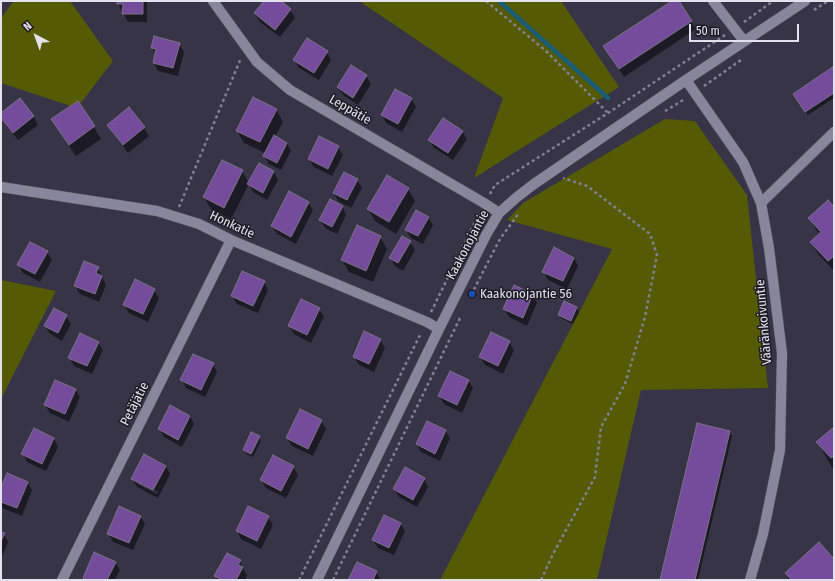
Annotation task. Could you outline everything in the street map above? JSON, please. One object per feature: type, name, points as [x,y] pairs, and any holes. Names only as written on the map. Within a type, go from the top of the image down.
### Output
[{"type":"street","name":"Leppätie","points":[[214,1],[258,62],[290,90],[499,213]]},
{"type":"street","points":[[713,1],[744,41]]},
{"type":"street","name":"Kaakonojantie","points":[[317,580],[438,329],[486,235],[499,213],[516,197],[534,184],[805,1]]},
{"type":"street","name":"Vääränkoivuntie","points":[[686,80],[743,162],[761,203],[769,248],[782,353],[780,450],[763,534],[750,580]]},
{"type":"street","points":[[761,203],[834,132]]},
{"type":"street","name":"Honkatie","points":[[1,187],[156,211],[199,224],[231,240],[427,322],[438,329]]},
{"type":"street","name":"Petäjätie","points":[[62,580],[231,240]]},
{"type":"path","points":[[486,1],[546,51],[608,113]]},
{"type":"path","points":[[299,580],[427,322],[484,203],[495,185],[608,113],[735,29],[773,1]]},
{"type":"path","points":[[810,13],[828,1]]},
{"type":"path","points":[[176,217],[246,46]]},
{"type":"path","points":[[662,113],[694,93],[747,56]]},
{"type":"path","points":[[541,580],[553,554],[596,477],[601,426],[625,384],[646,317],[657,256],[650,234],[587,186],[561,178],[567,174]]},
{"type":"path","points":[[469,301],[500,240],[522,210]]},
{"type":"path","points":[[333,580],[462,314]]},
{"type":"green space","points":[[14,1],[70,1],[113,61],[77,108],[1,83],[1,18]]},
{"type":"green space","points":[[359,1],[561,1],[619,87],[474,178],[503,98]]},
{"type":"green space","points":[[665,119],[695,121],[747,195],[768,388],[641,390],[597,580],[440,580],[612,249],[507,220],[523,203]]},
{"type":"green space","points":[[1,280],[56,291],[1,399]]},
{"type":"building","points":[[117,1],[143,1],[143,14],[122,14],[123,4],[117,4]]},
{"type":"building","points":[[264,1],[281,1],[291,9],[275,30],[254,13]]},
{"type":"building","points":[[672,1],[679,1],[692,21],[619,69],[603,46]]},
{"type":"building","points":[[154,36],[180,43],[173,68],[153,63],[156,49],[151,48]]},
{"type":"building","points":[[307,38],[328,51],[314,73],[293,60]]},
{"type":"building","points":[[351,65],[367,75],[353,98],[337,87]]},
{"type":"building","points":[[834,66],[834,93],[805,112],[793,94]]},
{"type":"building","points":[[395,89],[412,98],[398,124],[381,115]]},
{"type":"building","points":[[253,97],[277,109],[260,142],[236,131]]},
{"type":"building","points":[[20,98],[34,116],[13,133],[1,118],[1,113]]},
{"type":"building","points":[[78,101],[95,126],[69,145],[51,119]]},
{"type":"building","points":[[129,107],[145,127],[123,145],[107,125]]},
{"type":"building","points":[[443,118],[463,131],[448,153],[428,140]]},
{"type":"building","points":[[274,135],[287,143],[277,163],[263,156]]},
{"type":"building","points":[[319,136],[339,146],[328,169],[308,159]]},
{"type":"building","points":[[222,160],[243,170],[224,208],[203,197]]},
{"type":"building","points":[[259,163],[274,171],[263,193],[247,184]]},
{"type":"building","points":[[344,172],[358,179],[347,200],[333,193]]},
{"type":"building","points":[[387,175],[409,188],[389,222],[367,209]]},
{"type":"building","points":[[289,191],[309,202],[291,237],[271,226]]},
{"type":"building","points":[[330,199],[343,206],[332,227],[319,220]]},
{"type":"building","points":[[828,200],[834,207],[834,256],[828,261],[810,242],[821,232],[808,218]]},
{"type":"building","points":[[416,210],[429,217],[418,236],[405,230]]},
{"type":"building","points":[[357,225],[381,236],[366,271],[341,260]]},
{"type":"building","points":[[402,236],[411,241],[398,263],[389,258]]},
{"type":"building","points":[[30,242],[48,251],[35,274],[17,265]]},
{"type":"building","points":[[554,247],[574,258],[563,281],[542,272]]},
{"type":"building","points":[[84,261],[99,267],[96,273],[102,276],[95,294],[74,286]]},
{"type":"building","points":[[242,271],[265,281],[253,306],[231,296]]},
{"type":"building","points":[[135,279],[155,289],[143,314],[123,305]]},
{"type":"building","points":[[514,285],[533,294],[523,318],[503,309]]},
{"type":"building","points":[[301,299],[320,308],[307,335],[288,326]]},
{"type":"building","points":[[564,301],[577,307],[571,321],[558,315]]},
{"type":"building","points":[[54,308],[67,315],[58,333],[44,326]]},
{"type":"building","points":[[364,331],[381,339],[369,364],[353,357]]},
{"type":"building","points":[[491,332],[510,341],[498,366],[479,357]]},
{"type":"building","points":[[80,333],[99,342],[87,366],[68,358]]},
{"type":"building","points":[[193,354],[214,363],[201,390],[180,380]]},
{"type":"building","points":[[450,371],[469,380],[457,405],[438,396]]},
{"type":"building","points":[[55,380],[76,389],[65,414],[44,405]]},
{"type":"building","points":[[170,405],[190,416],[178,440],[158,429]]},
{"type":"building","points":[[300,409],[322,420],[308,449],[286,438]]},
{"type":"building","points":[[427,421],[446,430],[435,454],[416,444]]},
{"type":"building","points":[[697,423],[730,431],[695,580],[660,580]]},
{"type":"building","points":[[834,427],[834,456],[831,458],[816,442]]},
{"type":"building","points":[[34,428],[54,438],[42,464],[21,454]]},
{"type":"building","points":[[251,432],[260,436],[251,454],[243,450]]},
{"type":"building","points":[[144,454],[166,466],[153,490],[131,479]]},
{"type":"building","points":[[273,455],[294,466],[281,491],[260,480]]},
{"type":"building","points":[[405,467],[425,478],[413,500],[393,489]]},
{"type":"building","points":[[7,473],[28,482],[17,508],[1,502],[1,488]]},
{"type":"building","points":[[119,506],[141,516],[129,543],[107,534]]},
{"type":"building","points":[[248,506],[269,516],[257,541],[236,531]]},
{"type":"building","points":[[384,515],[401,523],[389,548],[372,540]]},
{"type":"building","points":[[1,532],[5,533],[1,541]]},
{"type":"building","points":[[819,542],[834,559],[834,580],[792,580],[785,573]]},
{"type":"building","points":[[94,552],[116,562],[107,580],[87,580],[83,578]]},
{"type":"building","points":[[227,553],[241,560],[238,565],[243,567],[236,580],[222,580],[214,576]]},
{"type":"building","points":[[357,562],[377,571],[373,580],[348,580]]},
{"type":"waterway","points":[[499,1],[608,98]]},
{"type":"place","name":"Kaakonojantie 56","points":[[472,294]]}]
